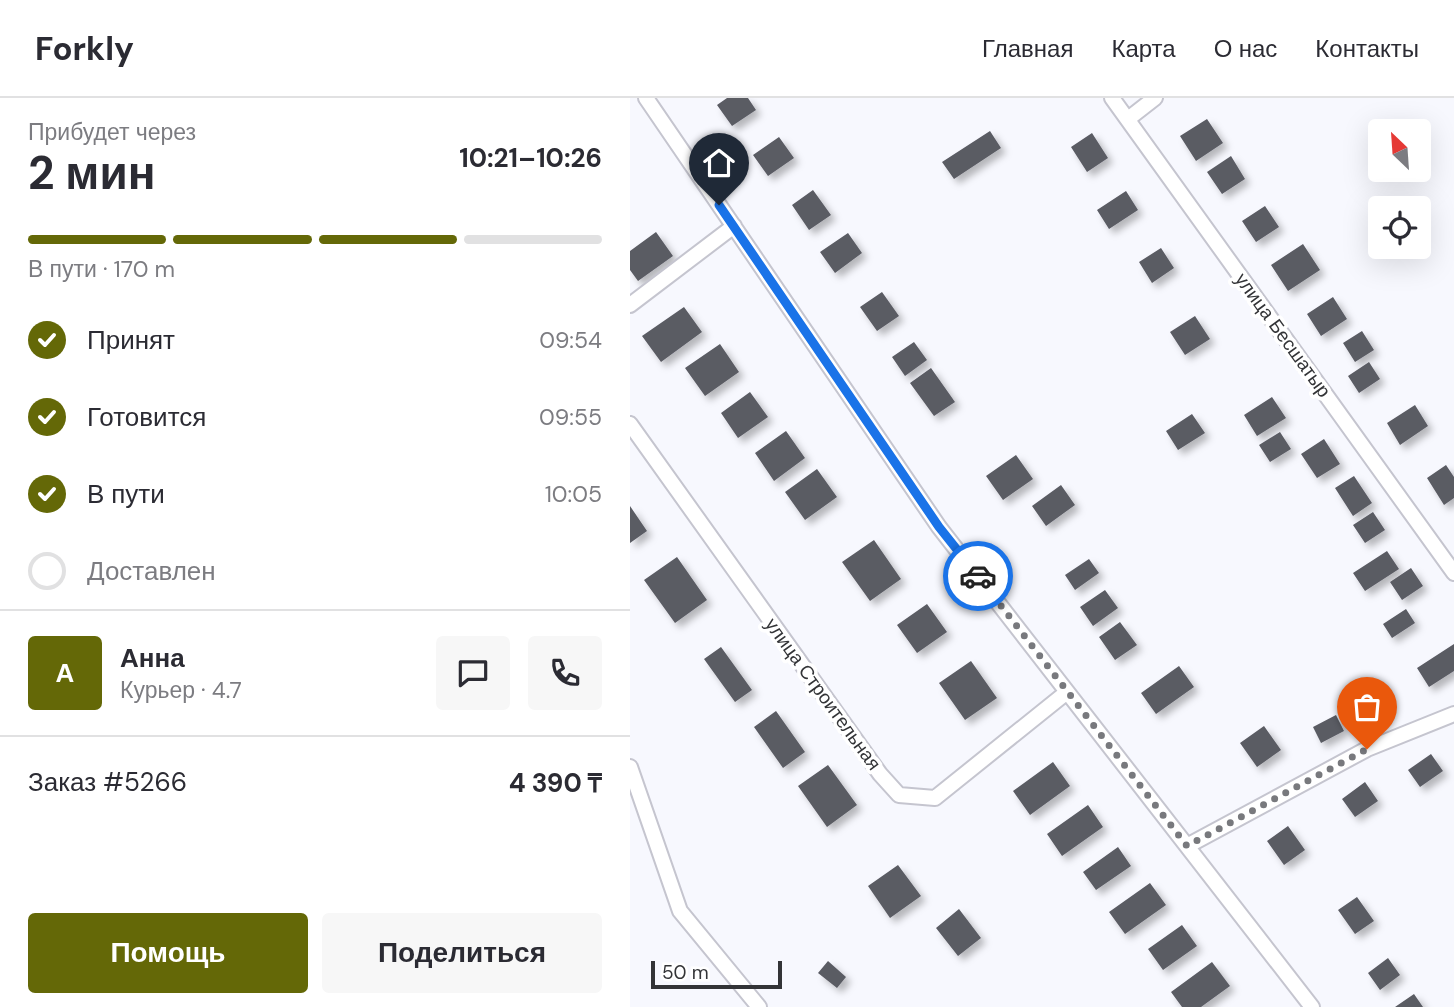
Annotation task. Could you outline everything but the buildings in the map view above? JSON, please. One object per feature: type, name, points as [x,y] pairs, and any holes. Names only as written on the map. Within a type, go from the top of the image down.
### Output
[{"type":"street","points":[[646,98],[939,527],[1312,1007]]},
{"type":"street","name":"улица Бесшатыр","points":[[1112,98],[1454,573]]},
{"type":"street","points":[[1128,119],[1155,98]]},
{"type":"street","points":[[630,305],[734,226]]},
{"type":"street","name":"улица Строительная","points":[[630,424],[880,774],[899,795],[935,798],[1067,692]]},
{"type":"street","points":[[1187,846],[1367,749],[1454,714]]},
{"type":"street","points":[[630,767],[680,911],[759,1007]]},
{"type":"way so far","points":[[978,576],[1187,846],[1367,749]]},
{"type":"route","points":[[719,205],[939,527],[978,576]]}]
